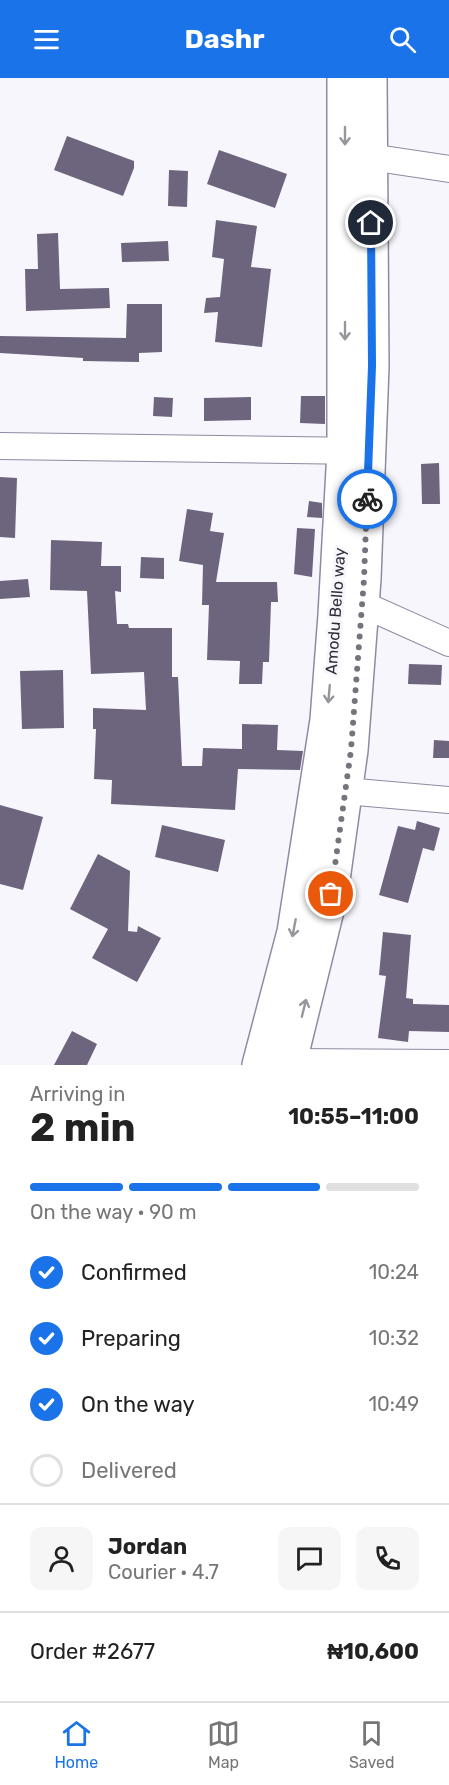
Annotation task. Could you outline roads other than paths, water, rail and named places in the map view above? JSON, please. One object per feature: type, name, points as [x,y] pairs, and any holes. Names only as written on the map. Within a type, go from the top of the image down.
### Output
[{"type":"main road","name":"Amodu Bello way","points":[[280,1064],[331,894],[351,750],[362,604],[345,78]]},
{"type":"main road","name":"Amodu Bello way","points":[[280,1064],[294,932],[327,720],[335,615],[357,451],[372,366],[370,78]]},
{"type":"street","points":[[370,157],[449,169]]},
{"type":"street","points":[[0,446],[357,451]]},
{"type":"street","points":[[362,604],[449,643]]},
{"type":"street","points":[[345,791],[449,800]]},
{"type":"street","points":[[280,1064],[449,1064]]}]
